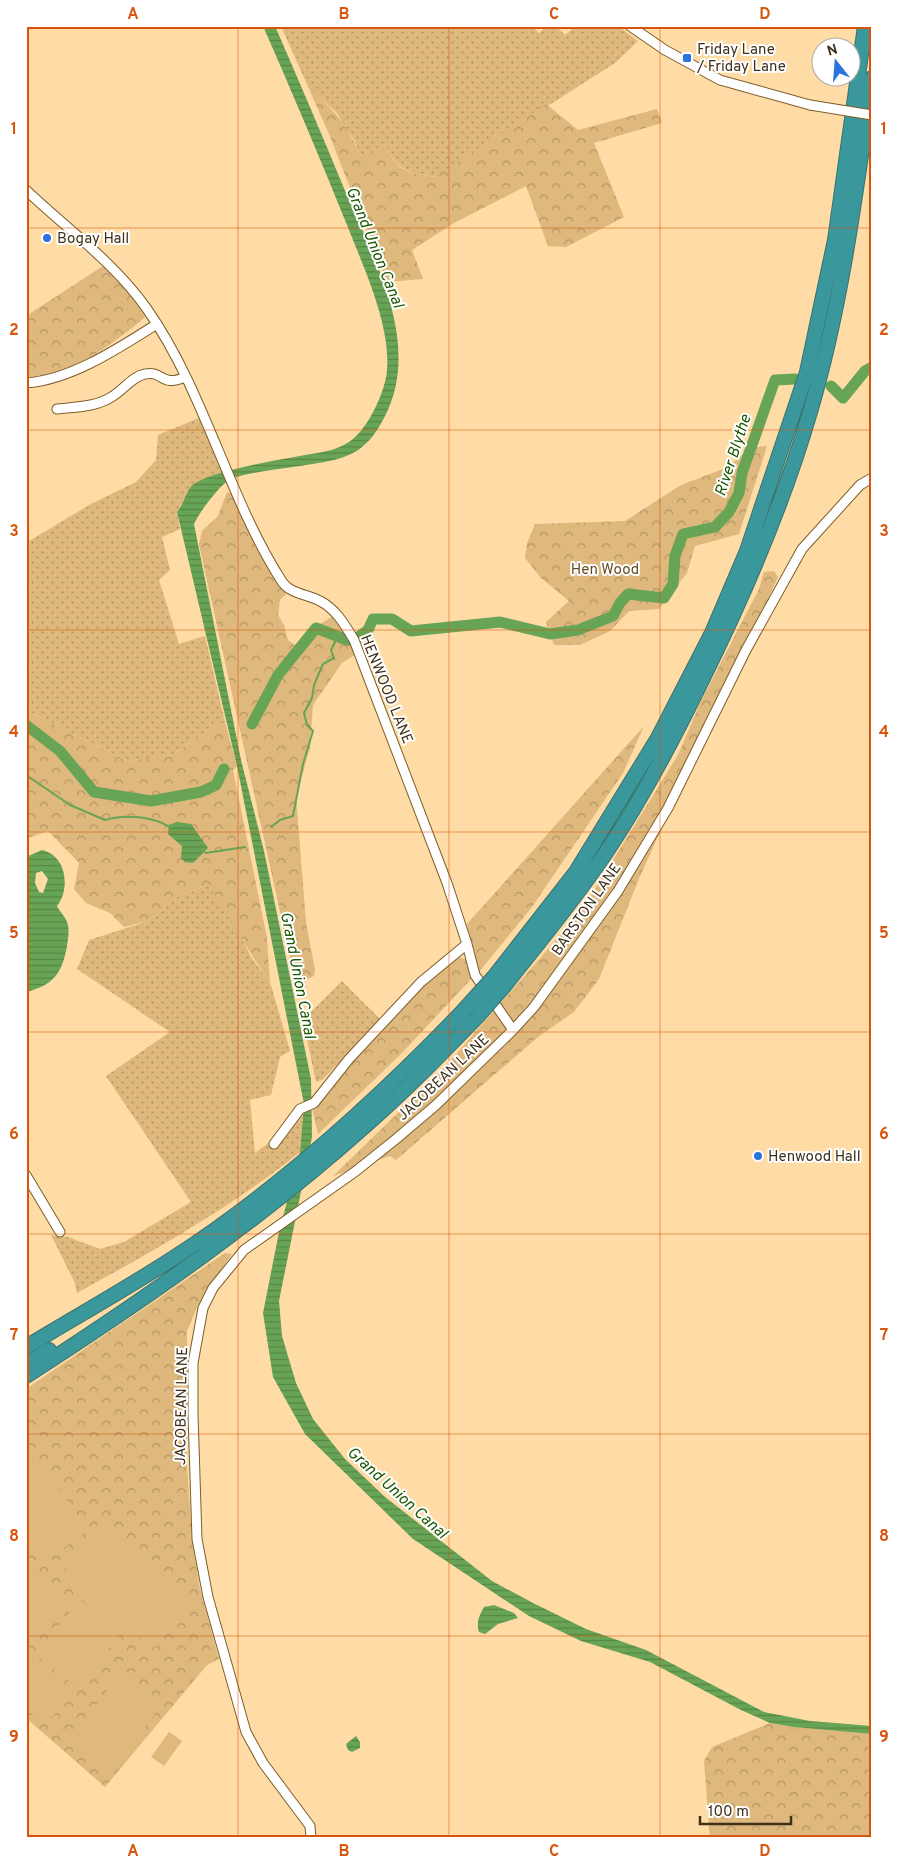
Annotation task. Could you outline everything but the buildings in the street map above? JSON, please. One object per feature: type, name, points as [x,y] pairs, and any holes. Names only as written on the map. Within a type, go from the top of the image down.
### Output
[{"type":"highway","points":[[26,1376],[129,1309],[237,1230],[325,1161],[406,1089],[477,1017],[499,981],[576,872],[658,738],[712,633],[747,552],[807,372],[834,240],[866,26]]},
{"type":"highway","points":[[26,1347],[170,1260],[213,1230],[324,1144],[400,1076],[464,1010],[499,981],[566,908],[605,853],[643,794],[669,748],[745,591],[786,488],[810,411],[839,288],[872,78]]},
{"type":"highway","points":[[26,1339],[213,1230]]},
{"type":"highway","points":[[26,1364],[177,1271],[237,1230]]},
{"type":"street","points":[[630,26],[663,49],[720,80],[810,105],[872,115]]},
{"type":"street","points":[[26,190],[137,294],[157,324],[185,377],[174,382],[168,382],[154,374],[143,374],[104,401],[57,409]]},
{"type":"street","points":[[26,383],[62,376],[126,343],[157,324]]},
{"type":"street","name":"HENWOOD LANE","points":[[185,377],[247,519],[282,582],[296,592],[320,601],[338,615],[354,640],[447,883],[467,944]]},
{"type":"street","name":"BARSTON LANE","points":[[513,1030],[534,1007],[618,891],[668,808],[746,650],[802,549],[860,485],[872,478]]},
{"type":"street","points":[[274,1144],[300,1109],[314,1103],[362,1044],[421,982],[467,944],[475,975],[513,1030]]},
{"type":"street","name":"JACOBEAN LANE","points":[[310,1838],[310,1826],[263,1763],[246,1732],[210,1606],[196,1530],[193,1363],[203,1308],[213,1288],[229,1266],[244,1250],[356,1171],[396,1139],[436,1105],[513,1030]]},
{"type":"street","points":[[26,1174],[60,1232]]},
{"type":"green space","points":[[281,26],[532,26],[539,33],[547,26],[556,26],[565,35],[576,26],[618,26],[638,41],[615,63],[436,177],[418,174],[405,169],[390,154],[386,145],[360,156],[354,140],[336,112],[309,89]]},
{"type":"green space","points":[[309,89],[339,118],[360,156],[386,145],[394,161],[404,170],[435,177],[546,104],[578,130],[657,109],[662,123],[594,143],[624,217],[566,247],[548,246],[526,186],[454,223],[412,250],[423,279],[387,282],[329,134]]},
{"type":"green space","points":[[103,266],[131,296],[145,317],[112,343],[69,370],[46,379],[26,380],[26,316]]},
{"type":"green space","points":[[199,418],[218,464],[224,472],[190,488],[177,512],[180,529],[162,537],[170,570],[159,580],[179,644],[205,636],[225,722],[202,734],[172,755],[127,761],[26,710],[26,543],[91,504],[136,482],[156,460],[158,435]]},
{"type":"green space","name":"Hen Wood","points":[[767,446],[739,534],[695,546],[687,573],[659,609],[629,611],[610,631],[580,645],[554,645],[546,622],[569,601],[541,578],[525,558],[527,543],[535,524],[625,521],[681,485],[728,467],[750,448]]},
{"type":"green space","points":[[227,492],[234,494],[288,592],[280,600],[278,615],[284,625],[288,640],[296,646],[305,634],[333,616],[347,634],[356,654],[342,663],[313,705],[310,748],[296,796],[306,922],[315,970],[314,976],[305,980],[306,994],[298,993],[199,544],[202,531],[218,516]]},
{"type":"green space","points":[[774,571],[778,577],[640,876],[599,979],[574,1012],[538,1037],[396,1160],[390,1156],[333,1176],[443,1069],[582,910],[678,755],[701,701],[759,589],[764,572]]},
{"type":"green space","points":[[26,710],[127,761],[172,755],[202,734],[225,722],[237,766],[233,770],[267,938],[270,982],[208,885],[178,896],[149,921],[124,927],[110,913],[86,903],[74,889],[79,863],[48,831],[28,838],[26,841]]},
{"type":"green space","points":[[644,726],[623,773],[532,907],[479,972],[467,924]]},
{"type":"green space","points":[[208,885],[231,916],[251,957],[270,982],[290,1051],[280,1057],[271,1095],[250,1100],[255,1153],[271,1141],[276,1146],[303,1113],[300,1152],[220,1210],[77,1293],[75,1283],[51,1235],[68,1237],[100,1249],[124,1242],[191,1202],[106,1076],[170,1032],[77,969],[89,940],[149,921],[178,896]]},
{"type":"green space","points":[[459,957],[467,960],[472,978],[402,1053],[318,1134],[312,1108],[422,983]]},
{"type":"green space","points":[[342,981],[381,1020],[322,1080],[316,1082],[303,1020]]},
{"type":"green space","points":[[225,1253],[232,1254],[198,1305],[187,1331],[187,1464],[192,1541],[200,1589],[219,1659],[207,1665],[105,1787],[26,1718],[26,1389]]},
{"type":"green space","points":[[26,1444],[88,1530],[42,1564],[26,1543]]},
{"type":"green space","points":[[100,1522],[194,1596],[155,1648],[60,1577]]},
{"type":"green space","points":[[26,1558],[65,1604],[26,1635]]},
{"type":"green space","points":[[79,1599],[122,1631],[79,1688],[36,1656]]},
{"type":"green space","points":[[26,1658],[72,1692],[46,1725],[26,1710]]},
{"type":"green space","points":[[119,1676],[160,1707],[109,1775],[67,1743]]},
{"type":"green space","points":[[770,1723],[872,1734],[872,1838],[710,1838],[704,1761],[712,1747]]},
{"type":"green space","points":[[169,1732],[182,1741],[164,1766],[151,1757]]},
{"type":"shaded area","points":[[263,26],[275,26],[379,270],[389,299],[396,329],[399,359],[395,388],[385,416],[373,436],[359,450],[330,461],[258,472],[229,480],[209,500],[194,524],[241,760],[264,851],[311,1079],[312,1137],[279,1301],[282,1336],[296,1383],[313,1419],[345,1459],[385,1497],[492,1581],[586,1629],[646,1650],[764,1712],[810,1721],[872,1726],[872,1734],[770,1723],[741,1710],[650,1662],[581,1641],[529,1616],[413,1539],[305,1434],[273,1377],[263,1313],[279,1232],[300,1152],[304,1104],[237,766],[177,512],[190,488],[199,481],[234,469],[332,450],[353,439],[366,424],[384,387],[387,353],[385,334],[368,277]]},
{"type":"shaded area","points":[[177,822],[191,824],[208,848],[193,863],[185,862],[181,858],[182,846],[168,834],[169,825]]},
{"type":"shaded area","points":[[42,850],[50,853],[61,865],[65,882],[61,899],[57,906],[66,920],[69,931],[65,955],[59,971],[44,986],[26,992],[28,884],[26,857]],"holes":[[[42,871],[48,879],[43,893],[39,892],[35,883],[36,873]]]},
{"type":"shaded area","points":[[494,1605],[514,1613],[518,1618],[498,1624],[485,1634],[479,1632],[478,1619],[484,1607]]},
{"type":"shaded area","points":[[356,1736],[360,1742],[360,1748],[352,1752],[348,1750],[346,1744]]},
{"type":"waterway","name":"River Blythe","points":[[831,386],[843,398],[865,371],[872,367]]},
{"type":"waterway","name":"River Blythe","points":[[252,724],[278,675],[316,628],[347,640],[354,640],[368,630],[373,619],[392,619],[411,631],[500,622],[550,634],[578,630],[613,616],[620,603],[628,594],[664,598],[673,584],[675,556],[683,534],[715,527],[729,512],[739,493],[742,473],[775,380],[795,379]]},
{"type":"waterway","points":[[271,827],[280,820],[293,816],[303,764],[313,731],[307,725],[304,713],[312,698],[314,685],[323,664],[334,658],[331,650],[338,636]]},
{"type":"waterway","name":"River Blythe","points":[[26,725],[60,751],[94,792],[151,801],[201,792],[216,785],[224,769]]},
{"type":"waterway","points":[[26,775],[70,805],[105,820],[121,817],[139,817],[156,821],[171,828]]},
{"type":"waterway","points":[[203,851],[206,853],[245,847]]},
{"type":"place","name":"Friday Lane / Friday Lane","points":[[687,58]]},
{"type":"place","name":"Bogay Hall","points":[[47,238]]},
{"type":"place","name":"Henwood Hall","points":[[758,1156]]},
{"type":"water label","name":"Grand Union Canal","points":[[376,247]]},
{"type":"water label","name":"Grand Union Canal","points":[[299,975]]},
{"type":"water label","name":"Grand Union Canal","points":[[398,1492]]}]
